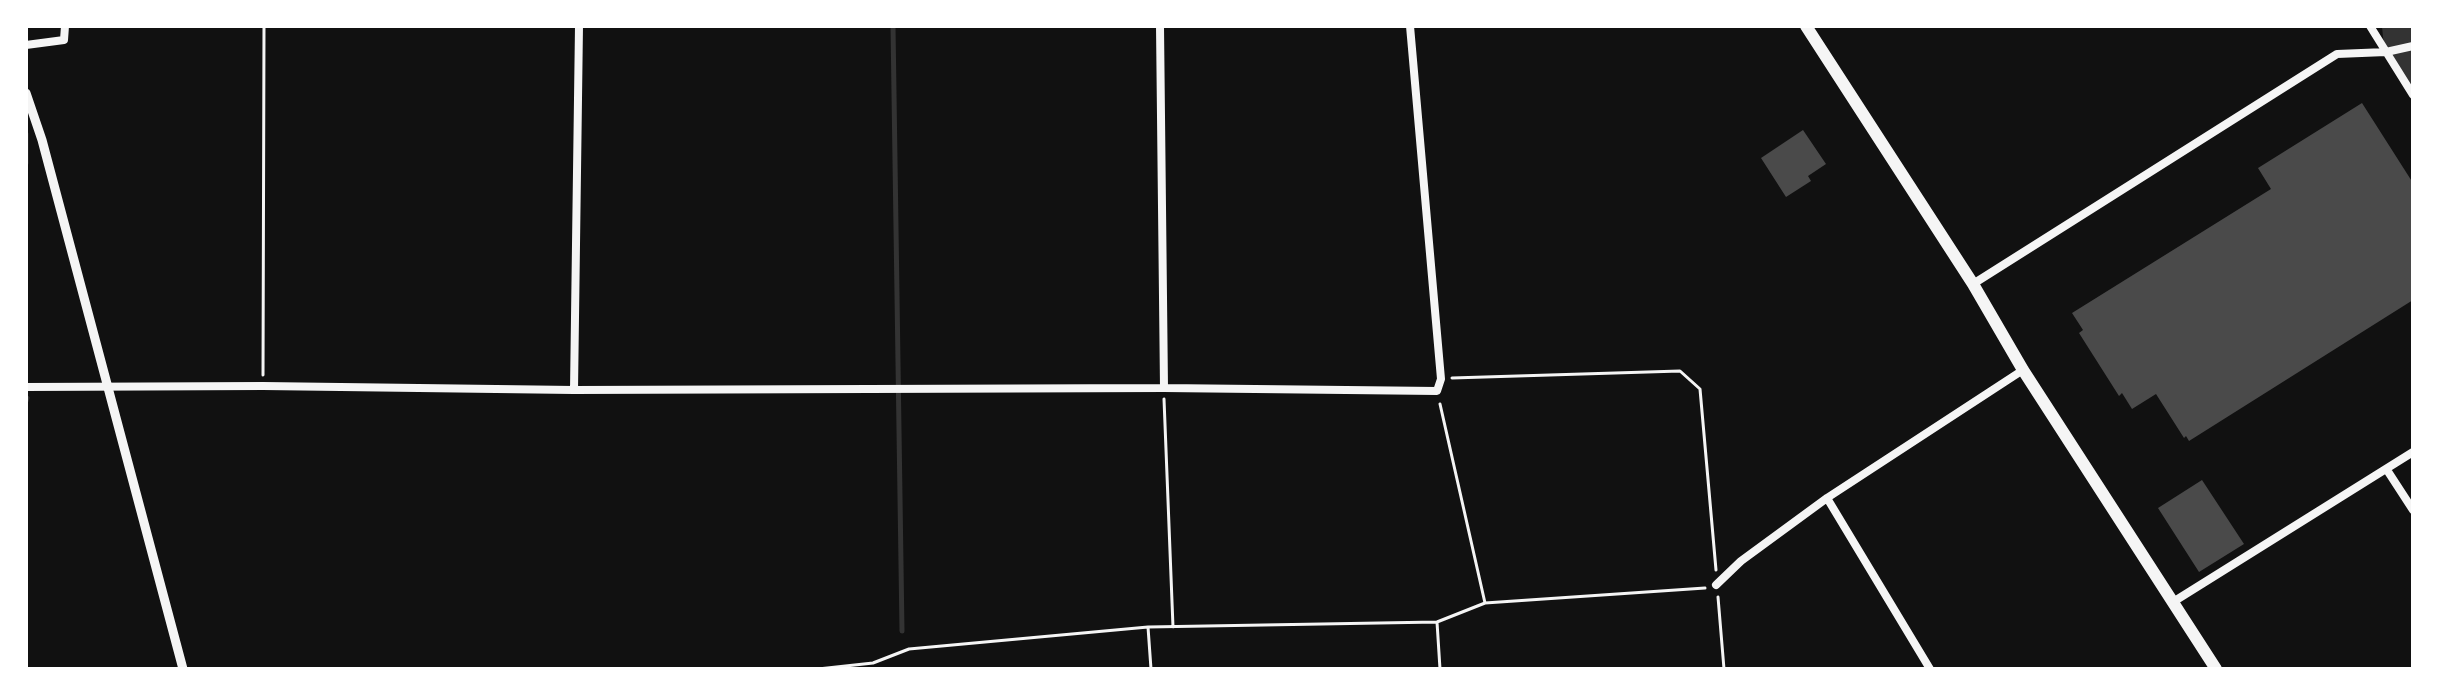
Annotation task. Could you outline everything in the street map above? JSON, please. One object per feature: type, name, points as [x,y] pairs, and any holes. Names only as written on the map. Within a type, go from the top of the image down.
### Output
[{"type":"main road","points":[[1806,26],[2216,669]]},
{"type":"street","points":[[26,45],[64,40],[65,26]]},
{"type":"street","points":[[574,390],[579,26]]},
{"type":"street","points":[[1160,26],[1164,388]]},
{"type":"street","points":[[26,387],[1437,391],[1441,379],[1410,26]]},
{"type":"street","points":[[2370,26],[2413,95]]},
{"type":"street","points":[[1973,284],[2337,54],[2386,52],[2412,46]]},
{"type":"street","points":[[26,93],[42,140],[183,669]]},
{"type":"street","points":[[1716,585],[1741,561],[1827,498],[2023,370]]},
{"type":"street","points":[[2173,602],[2413,452]]},
{"type":"street","points":[[2387,470],[2413,510]]},
{"type":"street","points":[[1827,498],[1930,669]]},
{"type":"path","points":[[263,386],[264,26]]},
{"type":"path","points":[[1441,379],[1680,371],[1700,389],[1724,669]]},
{"type":"path","points":[[1164,388],[1173,627]]},
{"type":"path","points":[[1437,391],[1485,603]]},
{"type":"path","points":[[818,669],[873,663],[909,649],[1148,627],[1437,622],[1485,603],[1716,585]]},
{"type":"path","points":[[1437,622],[1440,669]]},
{"type":"path","points":[[1148,627],[1151,669]]},
{"type":"building","points":[[2362,103],[2413,183],[2413,300],[2189,441],[2156,394],[2132,409],[2122,393],[2119,396],[2079,333],[2083,330],[2072,313],[2271,189],[2258,168]]},
{"type":"building","points":[[1803,130],[1826,164],[1808,176],[1811,181],[1786,197],[1761,158]]},
{"type":"building","points":[[2202,480],[2244,544],[2199,572],[2158,508]]},
{"type":"waterway","points":[[893,26],[902,631]]},
{"type":"waterway","points":[[2398,26],[2413,69]]},
{"type":"waterway","points":[[26,134],[26,163]]}]
